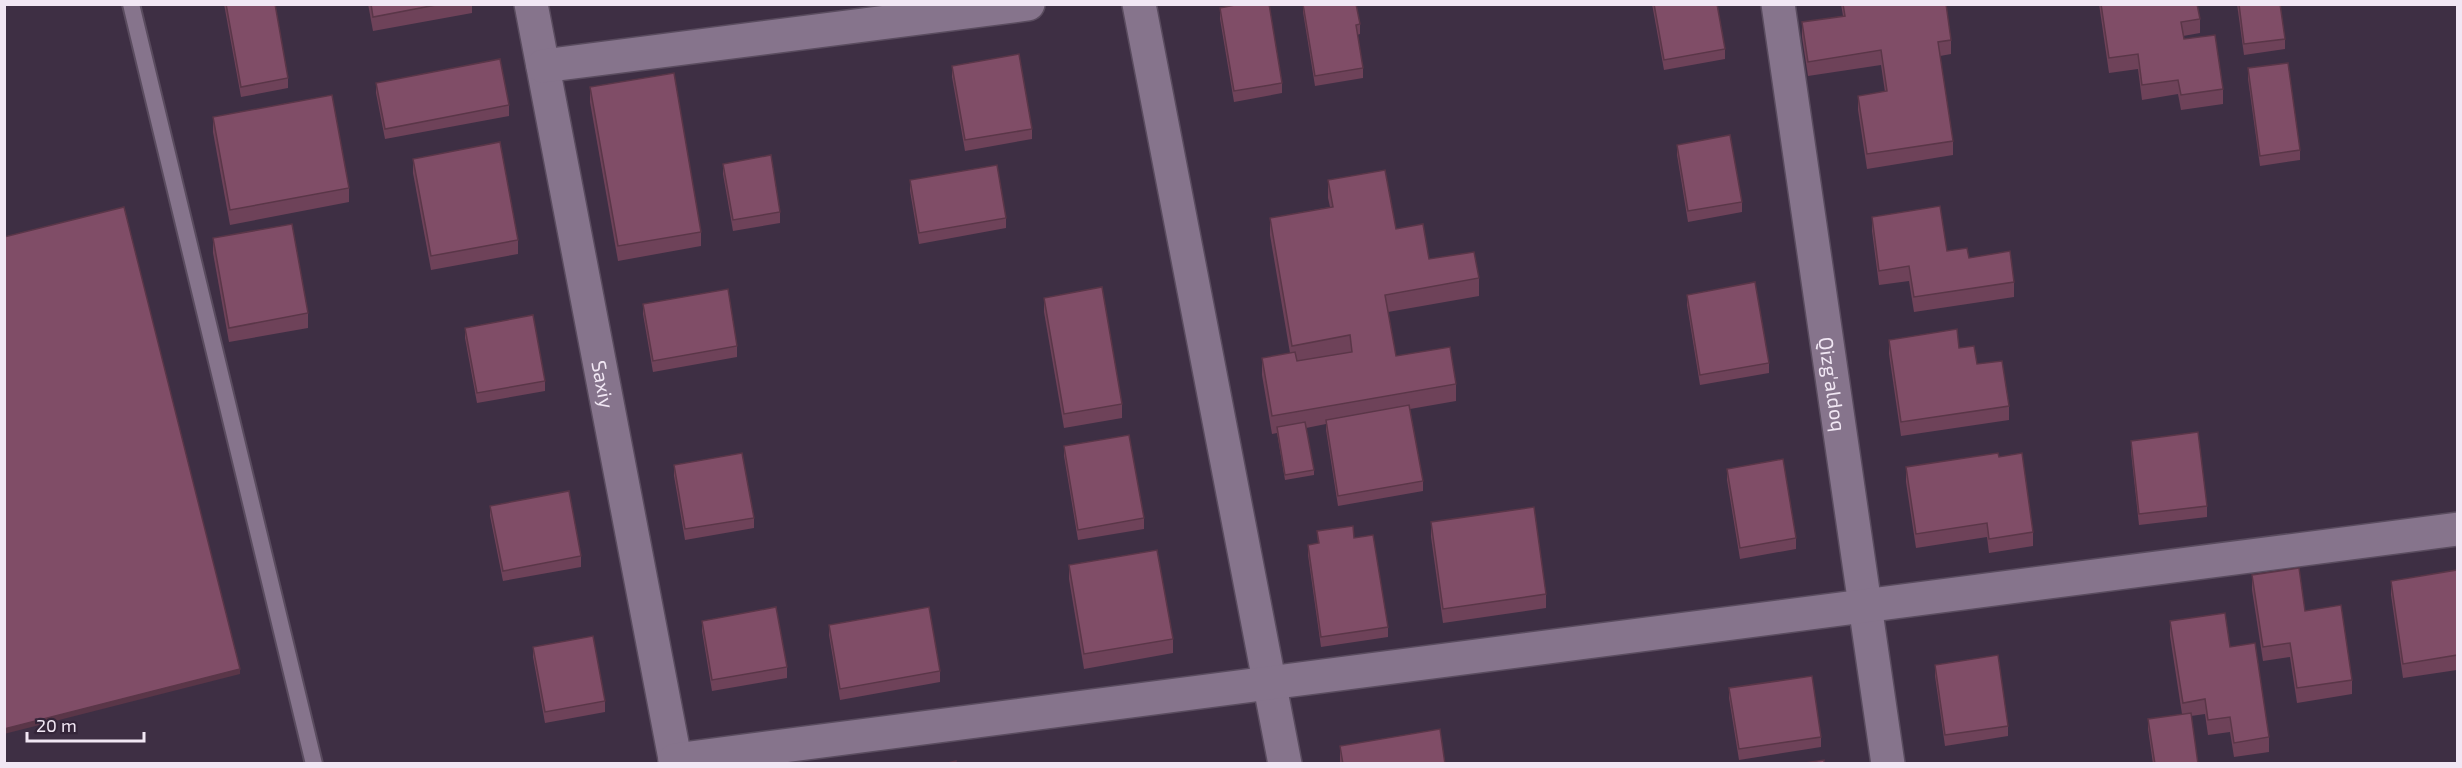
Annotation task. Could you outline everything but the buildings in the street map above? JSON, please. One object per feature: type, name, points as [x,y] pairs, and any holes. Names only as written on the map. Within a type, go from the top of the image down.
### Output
[{"type":"street","name":"Saxiy","points":[[531,4],[676,762]]},
{"type":"street","points":[[543,66],[1028,4]]},
{"type":"street","points":[[1139,4],[1285,764]]},
{"type":"street","name":"Qizg'aldoq","points":[[1778,4],[1888,764]]},
{"type":"street","points":[[676,762],[2457,529]]},
{"type":"lane","points":[[130,4],[314,764]]}]
